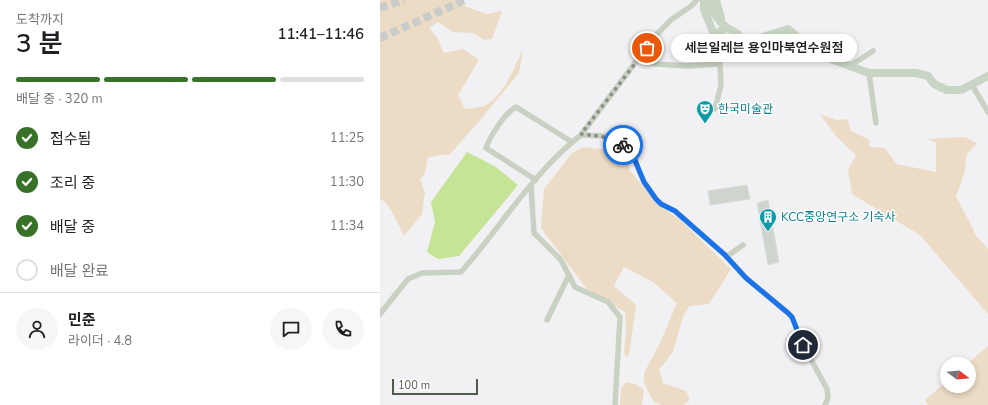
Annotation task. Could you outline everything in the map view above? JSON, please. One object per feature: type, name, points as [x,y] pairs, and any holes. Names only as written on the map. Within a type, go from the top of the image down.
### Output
[{"type":"street","points":[[380,314],[408,279],[422,273],[461,272],[536,180],[581,134],[655,36],[672,19],[690,7],[697,0]]},
{"type":"street","points":[[704,0],[704,10],[718,42],[724,50],[729,51],[738,45],[788,29],[816,54],[869,73],[916,73],[928,76],[934,84],[947,90],[961,90],[988,76]]},
{"type":"street","points":[[707,0],[711,10],[725,26],[738,34],[738,45]]},
{"type":"street","points":[[716,0],[725,26]]},
{"type":"street","points":[[715,108],[721,85],[718,42],[720,31],[725,26]]},
{"type":"street","points":[[850,66],[873,50]]},
{"type":"street","points":[[639,58],[655,64],[687,66],[719,64]]},
{"type":"street","points":[[869,73],[876,123]]},
{"type":"street","points":[[972,85],[988,112]]},
{"type":"street","points":[[536,180],[486,148],[510,110],[516,107],[572,142]]},
{"type":"street","points":[[581,134],[604,136],[616,140],[624,146],[634,158],[644,182],[656,199],[661,204],[675,211],[726,257],[746,278],[792,317],[803,345],[827,389],[828,398],[826,405]]},
{"type":"street","points":[[531,186],[534,233],[561,260],[576,287],[608,302],[620,317],[615,405]]},
{"type":"street","points":[[726,257],[743,245]]},
{"type":"street","points":[[547,320],[569,275]]},
{"type":"shaded area","points":[[380,0],[458,0],[461,5],[487,14],[502,11],[492,39],[484,40],[473,33],[453,32],[438,22],[429,28],[438,39],[444,53],[463,49],[479,60],[458,95],[465,109],[484,106],[498,95],[508,80],[523,49],[519,73],[481,119],[450,154],[428,157],[425,173],[420,180],[425,192],[422,214],[404,236],[391,210],[384,201],[380,199]]},
{"type":"shaded area","points":[[820,114],[836,120],[847,119],[851,131],[870,140],[869,147],[885,148],[896,164],[936,172],[936,143],[928,139],[965,137],[977,143],[967,154],[964,174],[956,196],[977,237],[988,249],[988,314],[920,235],[852,194],[848,170],[856,155],[836,136]]},
{"type":"shaded area","points":[[583,147],[620,151],[626,157],[630,171],[660,206],[679,219],[731,269],[709,304],[689,306],[683,317],[673,352],[659,370],[663,383],[686,391],[690,400],[684,405],[661,405],[653,401],[644,383],[644,373],[659,345],[677,303],[653,282],[624,267],[614,286],[636,305],[629,355],[626,357],[624,353],[626,330],[625,312],[586,288],[541,228],[544,189],[572,153]]},
{"type":"shaded area","points":[[467,152],[496,167],[518,185],[459,256],[438,259],[427,252],[435,222],[431,202]]},
{"type":"shaded area","points":[[988,346],[988,405],[928,405],[925,400],[940,387],[940,393],[976,393],[975,357]]},
{"type":"shaded area","points":[[626,382],[635,384],[644,390],[642,405],[620,405],[621,389]]},
{"type":"building","name":"KCC중앙연구소 기숙사","points":[[747,185],[750,199],[710,205],[708,191]]},
{"type":"building","name":"KCC중앙연구소 기숙사","points":[[768,200],[779,262],[768,265],[757,203]]},
{"type":"tunnel","points":[[380,8],[404,0]]},
{"type":"tunnel","points":[[380,38],[465,0]]},
{"type":"way so far","points":[[623,145],[616,140],[604,136],[581,134],[647,48]]},
{"type":"place","name":"세븐일레븐 용인마북연수원점","points":[[647,48]]},
{"type":"place","name":"한국미술관","points":[[705,124]]},
{"type":"place","name":"KCC중앙연구소 기숙사","points":[[768,232]]},
{"type":"route","points":[[623,145],[634,158],[644,182],[656,199],[661,204],[675,211],[725,255],[746,278],[788,313],[792,317],[803,345]]}]
